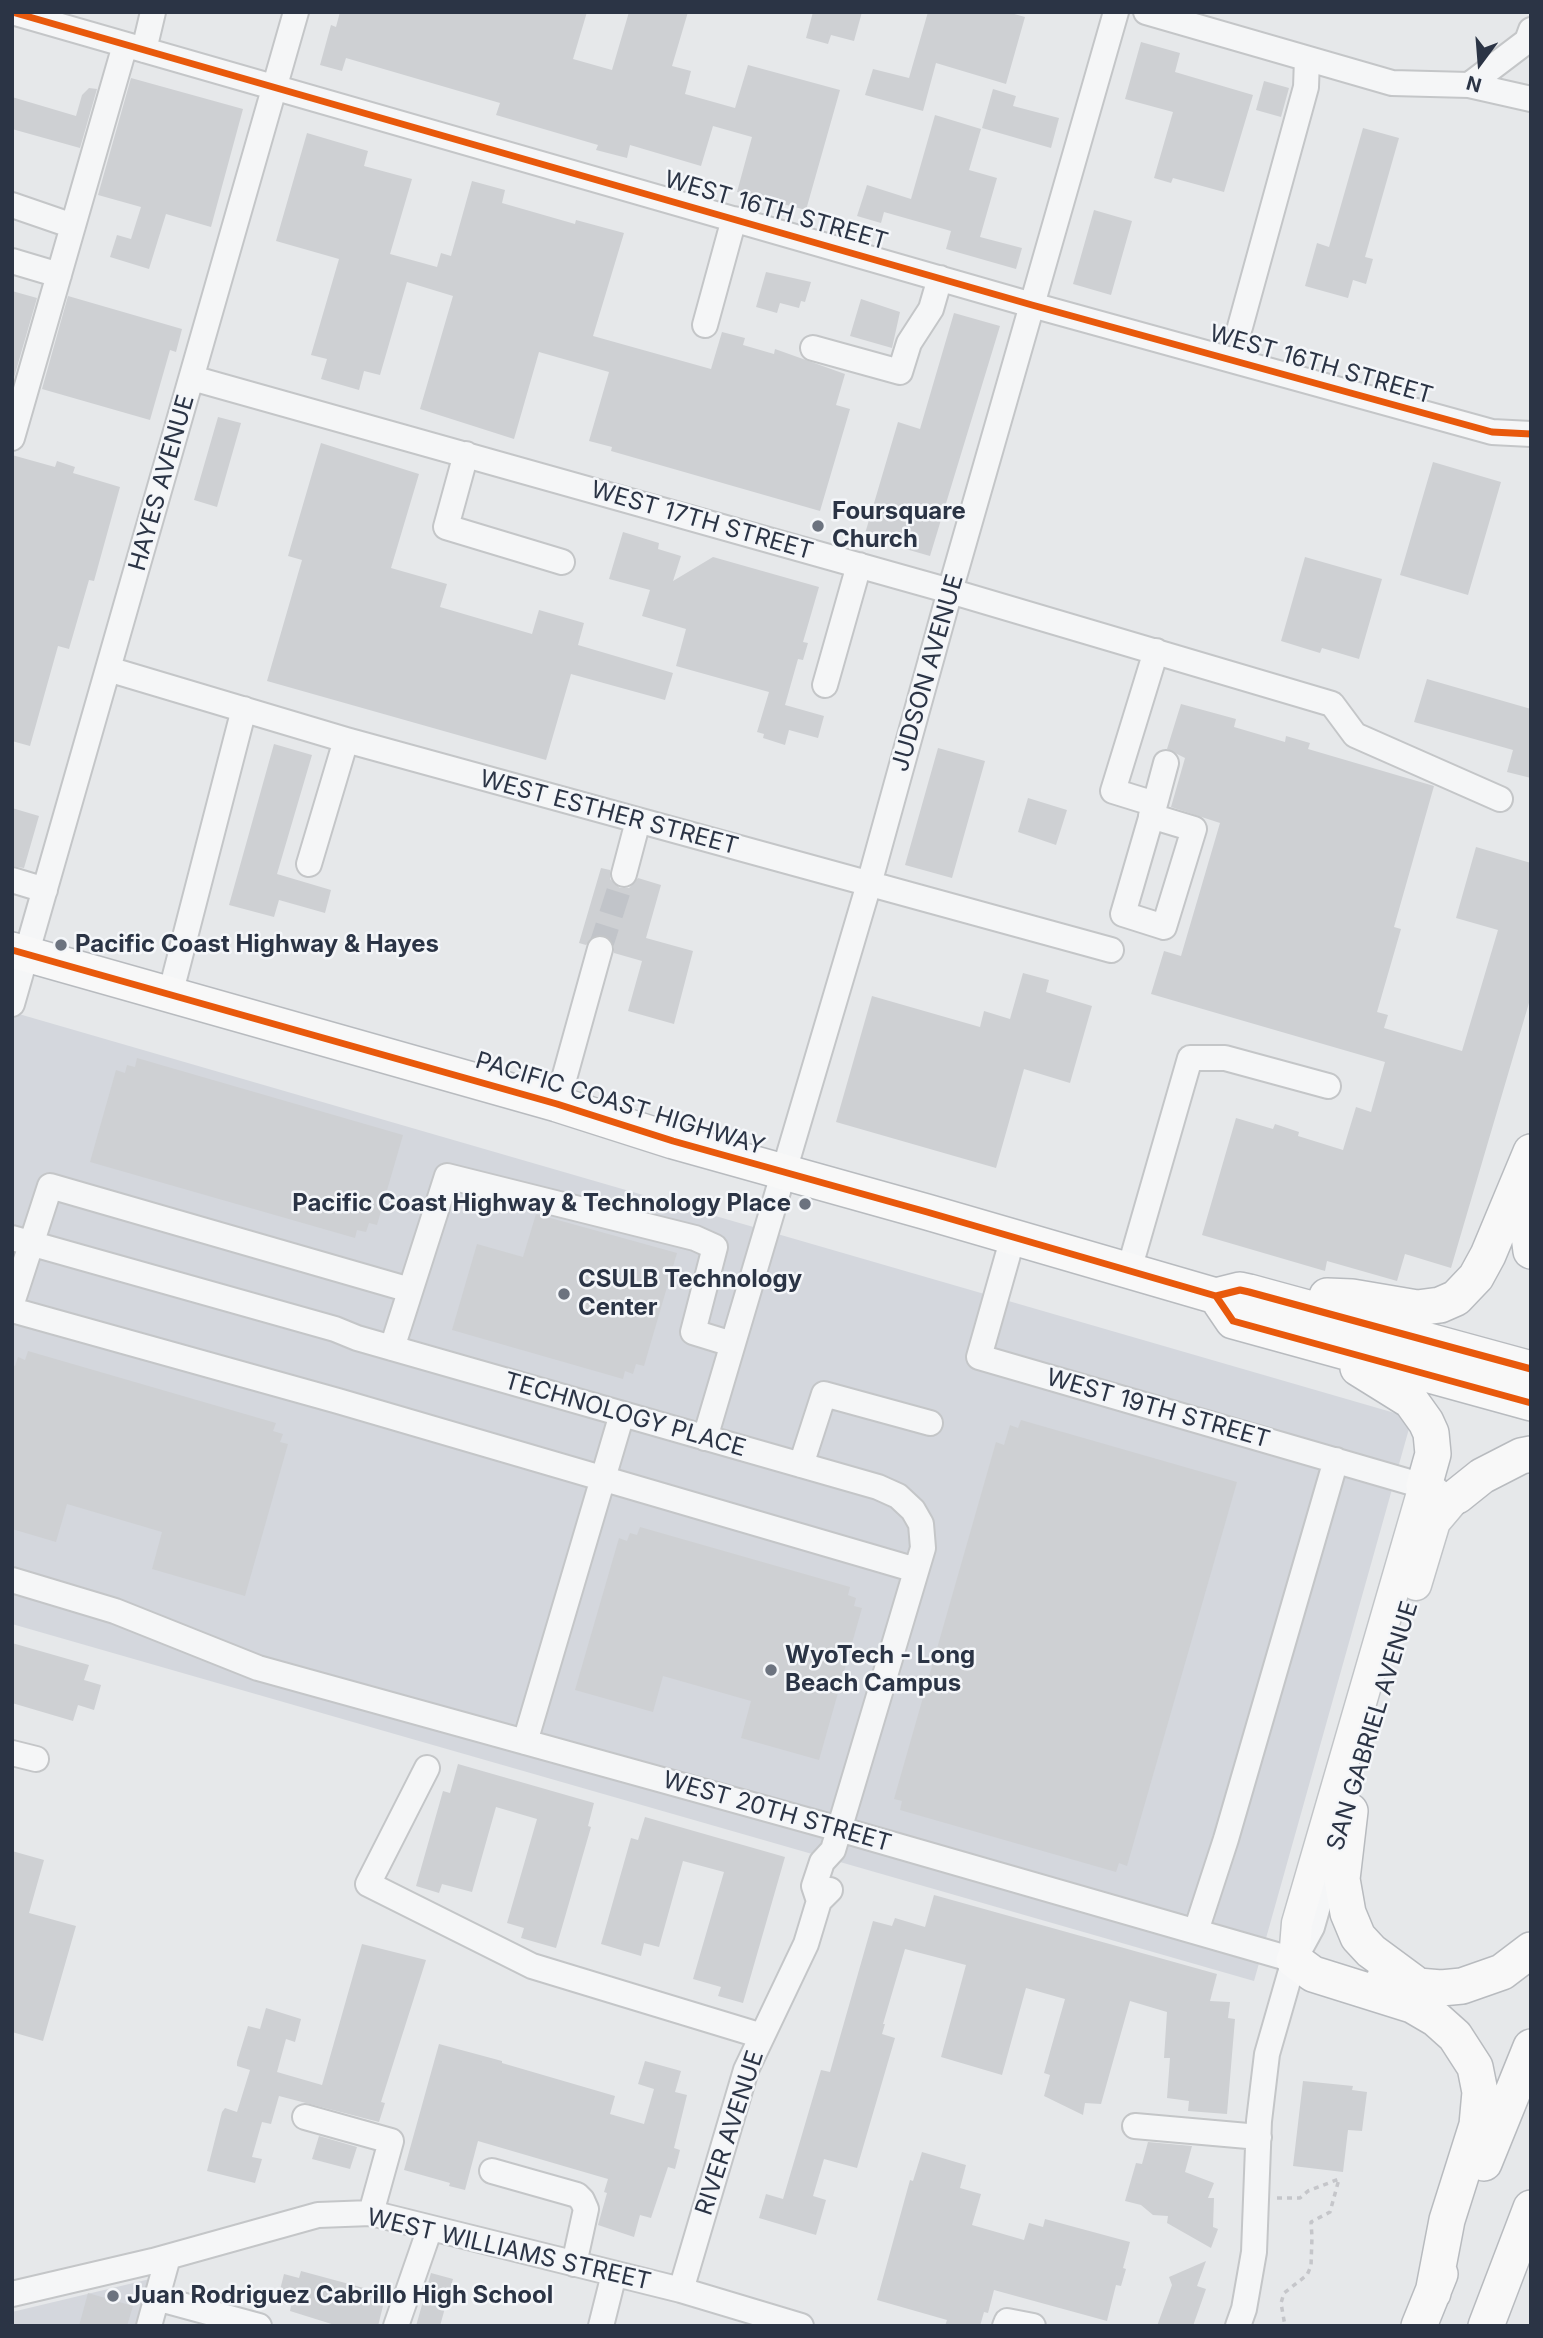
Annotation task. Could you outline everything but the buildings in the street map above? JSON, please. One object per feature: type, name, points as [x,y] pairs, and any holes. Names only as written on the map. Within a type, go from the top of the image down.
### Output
[{"type":"highway","name":"PACIFIC COAST HIGHWAY","points":[[20,952],[1129,1270],[1531,1369]]},
{"type":"highway","points":[[1531,1152],[1488,1255],[1476,1277],[1462,1293],[1448,1302],[1417,1308],[1352,1297],[1233,1294],[1233,1321],[1531,1403]]},
{"type":"highway","points":[[1531,1210],[1528,1228],[1531,1251]]},
{"type":"highway","points":[[1315,1344],[1399,1392],[1420,1412],[1433,1443],[1433,1454],[1424,1486]]},
{"type":"highway","points":[[1457,1496],[1482,1476],[1521,1456],[1531,1454]]},
{"type":"highway","points":[[1350,1811],[1342,1879],[1348,1913],[1358,1937],[1371,1951],[1418,1986]]},
{"type":"highway","points":[[1294,1960],[1319,1958],[1418,1986],[1441,1988],[1481,1981],[1502,1972],[1531,1950]]},
{"type":"highway","points":[[1294,1960],[1313,1974],[1412,2005],[1436,2019],[1455,2036],[1475,2067],[1480,2091],[1478,2125],[1447,2220],[1433,2293]]},
{"type":"highway","points":[[1419,2326],[1531,2048]]},
{"type":"highway","points":[[1486,2326],[1531,2208]]},
{"type":"highway","points":[[1497,2326],[1531,2276]]},
{"type":"main road","name":"SAN GABRIEL AVENUE","points":[[1294,1960],[1297,1923],[1424,1486]]},
{"type":"main road","name":"SAN GABRIEL AVENUE","points":[[1350,1811],[1435,1522],[1457,1496]]},
{"type":"street","name":"WEST 16TH STREET","points":[[12,12],[1032,305],[1492,432],[1531,434]]},
{"type":"street","points":[[12,438],[73,226],[134,47],[153,12]]},
{"type":"street","name":"HAYES AVENUE","points":[[12,1004],[20,952],[45,890],[296,12]]},
{"type":"street","name":"JUDSON AVENUE","points":[[705,1438],[869,884],[1116,12]]},
{"type":"street","points":[[1146,12],[1392,83],[1469,85],[1531,99]]},
{"type":"street","points":[[1469,85],[1527,41],[1531,30]]},
{"type":"street","points":[[1240,327],[1306,87],[1307,58]]},
{"type":"street","points":[[12,205],[73,226]]},
{"type":"street","points":[[705,325],[734,219]]},
{"type":"street","points":[[12,261],[59,275]]},
{"type":"street","points":[[813,348],[900,372],[909,343],[931,309],[940,278]]},
{"type":"street","name":"WEST 17TH STREET","points":[[192,377],[950,591],[1332,704],[1355,735],[1500,799]]},
{"type":"street","points":[[466,454],[446,527],[562,562]]},
{"type":"street","points":[[825,685],[859,565]]},
{"type":"street","points":[[1156,652],[1113,791],[1153,810],[1166,763]]},
{"type":"street","name":"WEST ESTHER STREET","points":[[108,669],[346,740],[1111,950]]},
{"type":"street","points":[[170,995],[244,709]]},
{"type":"street","points":[[309,864],[346,740]]},
{"type":"street","points":[[624,874],[639,821]]},
{"type":"street","points":[[12,880],[45,890]]},
{"type":"street","points":[[557,1104],[600,949]]},
{"type":"street","points":[[1129,1270],[1190,1058],[1225,1058],[1328,1086]]},
{"type":"street","points":[[392,1348],[447,1176],[695,1238],[715,1247],[693,1332],[732,1344]]},
{"type":"street","points":[[12,1303],[21,1240],[50,1186],[410,1290]]},
{"type":"street","name":"WEST 19TH STREET","points":[[1013,1237],[979,1357],[1457,1496]]},
{"type":"street","name":"TECHNOLOGY PLACE","points":[[21,1240],[878,1487],[898,1496],[914,1510],[921,1524],[923,1548],[836,1839]]},
{"type":"street","points":[[12,1310],[338,1401],[916,1570]]},
{"type":"street","points":[[801,1465],[824,1394],[930,1423]]},
{"type":"street","points":[[525,1742],[622,1414]]},
{"type":"street","points":[[1196,1931],[1230,1826],[1336,1460]]},
{"type":"street","name":"WEST 20TH STREET","points":[[12,1580],[115,1611],[258,1668],[525,1742],[836,1839],[1196,1931],[1294,1960]]},
{"type":"street","points":[[12,1753],[36,1759]]},
{"type":"street","points":[[427,1768],[368,1884],[532,1966],[762,2036]]},
{"type":"street","name":"SAN GABRIEL AVENUE","points":[[1238,2326],[1244,2309],[1254,2252],[1259,2137],[1267,2054],[1294,1960],[1312,1927],[1333,1852],[1350,1811]]},
{"type":"street","name":"RIVER AVENUE","points":[[681,2290],[746,2070],[806,1944],[819,1901],[830,1891],[838,1866],[836,1839]]},
{"type":"street","points":[[305,2117],[391,2141],[370,2213]]},
{"type":"street","points":[[1135,2126],[1259,2137]]},
{"type":"street","points":[[492,2171],[577,2195],[582,2200],[586,2209],[574,2264]]},
{"type":"street","name":"WEST WILLIAMS STREET","points":[[12,2294],[168,2257],[318,2215],[370,2213],[681,2290],[801,2326]]},
{"type":"street","points":[[396,2326],[430,2228]]},
{"type":"street","points":[[149,2326],[168,2257]]},
{"type":"street","points":[[601,2326],[614,2274]]},
{"type":"street","points":[[156,2298],[259,2326]]},
{"type":"street","points":[[1005,2326],[1007,2321],[1033,2326]]},
{"type":"path","points":[[1256,2197],[1300,2198],[1308,2191],[1339,2179],[1330,2212],[1311,2222],[1311,2266],[1307,2275],[1284,2293],[1281,2303],[1285,2326]]},
{"type":"shaded area","points":[[12,1012],[1412,1418],[1254,1981],[12,1624]]},
{"type":"shaded area","name":"Juan Rodriguez Cabrillo High School","points":[[150,2279],[136,2326],[12,2326],[12,2312]]},
{"type":"tunnel","points":[[600,949],[624,874]]},
{"type":"cycle path","points":[[12,12],[1032,305],[1492,432],[1531,434]]},
{"type":"cycle path","points":[[12,950],[557,1104],[673,1141],[1216,1296],[1240,1290],[1249,1292],[1531,1369]]},
{"type":"cycle path","points":[[1216,1296],[1233,1321],[1531,1403]]},
{"type":"place","name":"Foursquare Church","points":[[818,526]]},
{"type":"place","name":"Pacific Coast Highway & Hayes","points":[[61,945]]},
{"type":"place","name":"Pacific Coast Highway & Technology Place","points":[[805,1204]]},
{"type":"place","name":"CSULB Technology Center","points":[[564,1294]]},
{"type":"place","name":"WyoTech - Long Beach Campus","points":[[771,1670]]},
{"type":"place","name":"Juan Rodriguez Cabrillo High School","points":[[113,2296]]}]
